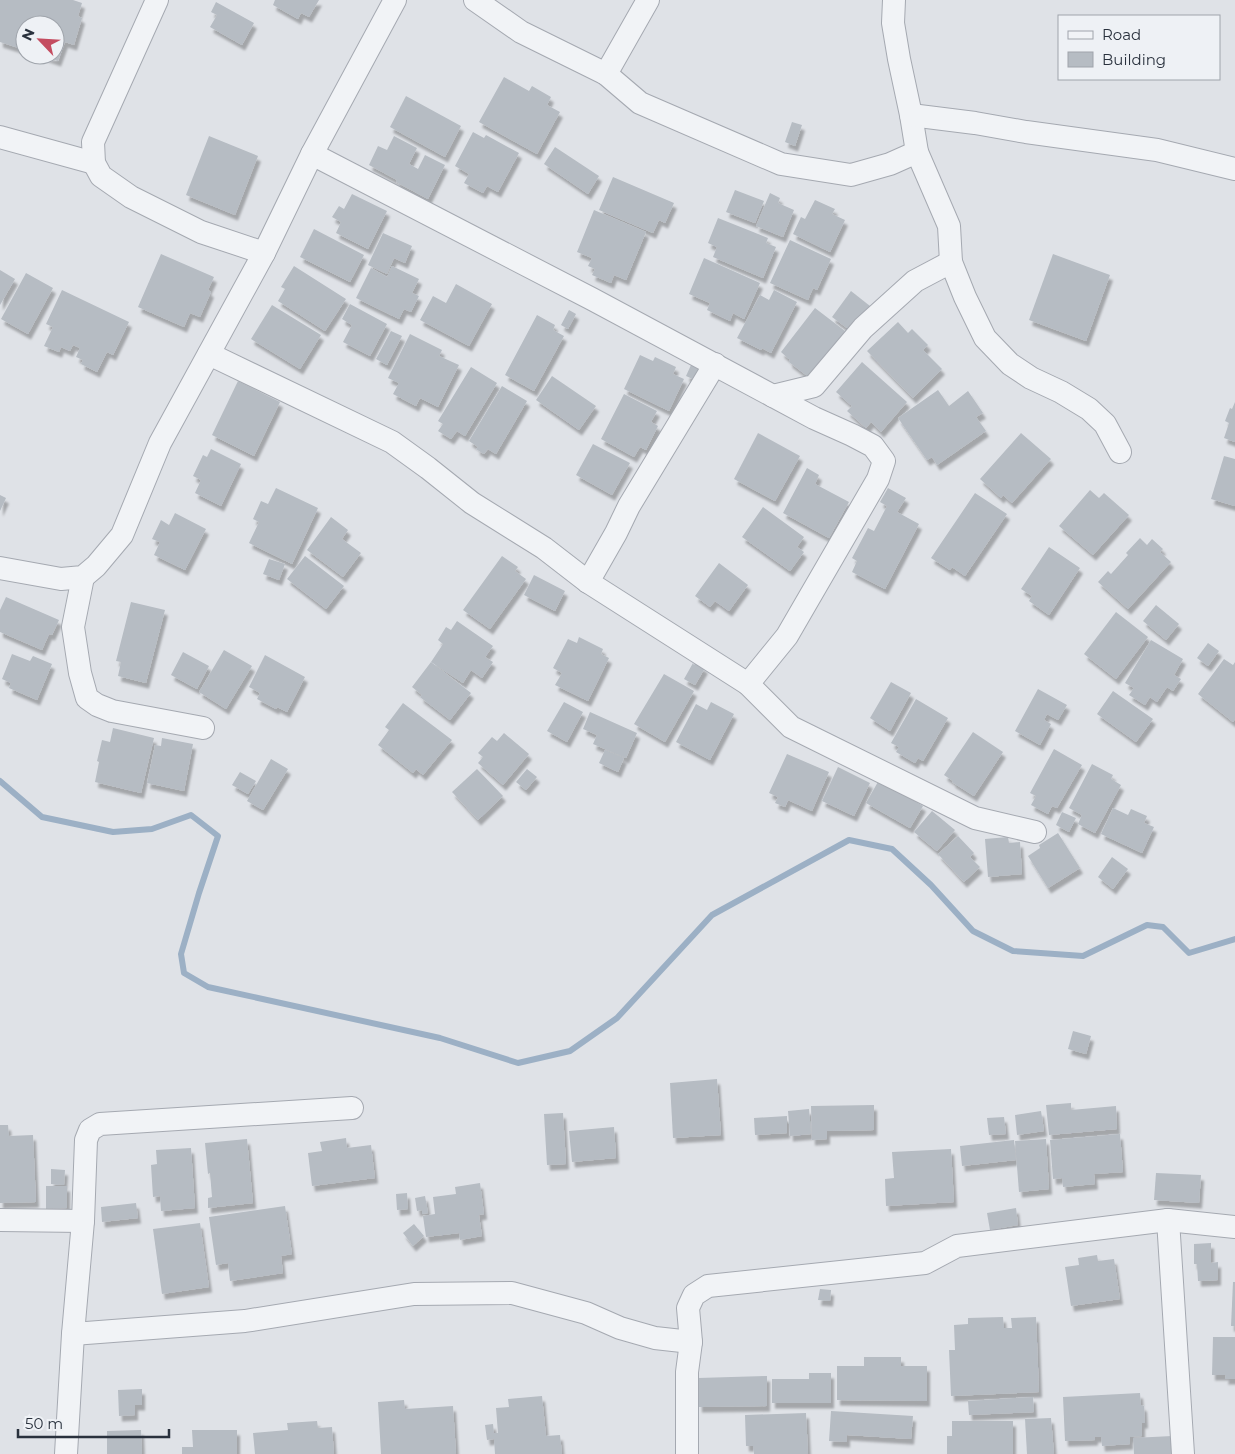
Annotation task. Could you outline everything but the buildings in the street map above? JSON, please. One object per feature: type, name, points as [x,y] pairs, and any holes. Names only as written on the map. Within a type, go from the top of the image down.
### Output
[{"type":"street","points":[[157,0],[93,142],[94,163],[101,176],[131,197],[201,232],[264,253]]},
{"type":"street","points":[[0,568],[61,579],[83,577],[96,566],[122,535],[160,442],[264,253],[312,154],[395,0]]},
{"type":"street","points":[[475,0],[521,32],[606,74],[640,102],[782,164],[851,175],[890,164],[918,152]]},
{"type":"street","points":[[606,74],[648,0]]},
{"type":"street","points":[[894,0],[894,23],[898,59],[918,152],[949,226],[951,262],[965,297],[985,338],[1010,364],[1031,378],[1061,392],[1089,409],[1106,424],[1120,452]]},
{"type":"street","points":[[911,116],[975,123],[1158,150],[1235,169]]},
{"type":"street","points":[[0,137],[94,163]]},
{"type":"street","points":[[312,154],[715,364],[814,418],[873,446],[884,461],[873,486],[787,636],[748,684]]},
{"type":"street","points":[[773,396],[814,386],[863,328],[915,281],[951,262]]},
{"type":"street","points":[[209,354],[392,442],[472,503],[544,548],[588,582],[748,684],[791,727],[976,818],[1035,832]]},
{"type":"street","points":[[588,582],[629,506],[715,364]]},
{"type":"street","points":[[814,386],[814,418]]},
{"type":"street","points":[[83,577],[73,627],[80,673],[87,698],[96,705],[112,711],[203,728]]},
{"type":"street","points":[[66,1454],[73,1334],[83,1221],[86,1140],[90,1130],[100,1124],[352,1108]]},
{"type":"street","points":[[0,1220],[83,1221]]},
{"type":"street","points":[[1168,1220],[1183,1454]]},
{"type":"street","points":[[687,1454],[687,1372],[692,1342],[688,1308],[694,1296],[708,1286],[925,1263],[957,1246],[1168,1220],[1235,1228]]},
{"type":"street","points":[[73,1334],[245,1321],[414,1294],[512,1293],[586,1313],[620,1328],[655,1338],[692,1342]]},
{"type":"waterway","points":[[0,781],[42,817],[113,832],[152,829],[191,815],[218,836],[181,954],[184,973],[208,987],[440,1038],[518,1063],[570,1051],[617,1018],[712,915],[849,840],[892,849],[931,885],[973,931],[1013,951],[1083,956],[1147,925],[1163,927],[1189,953],[1235,939]]}]
